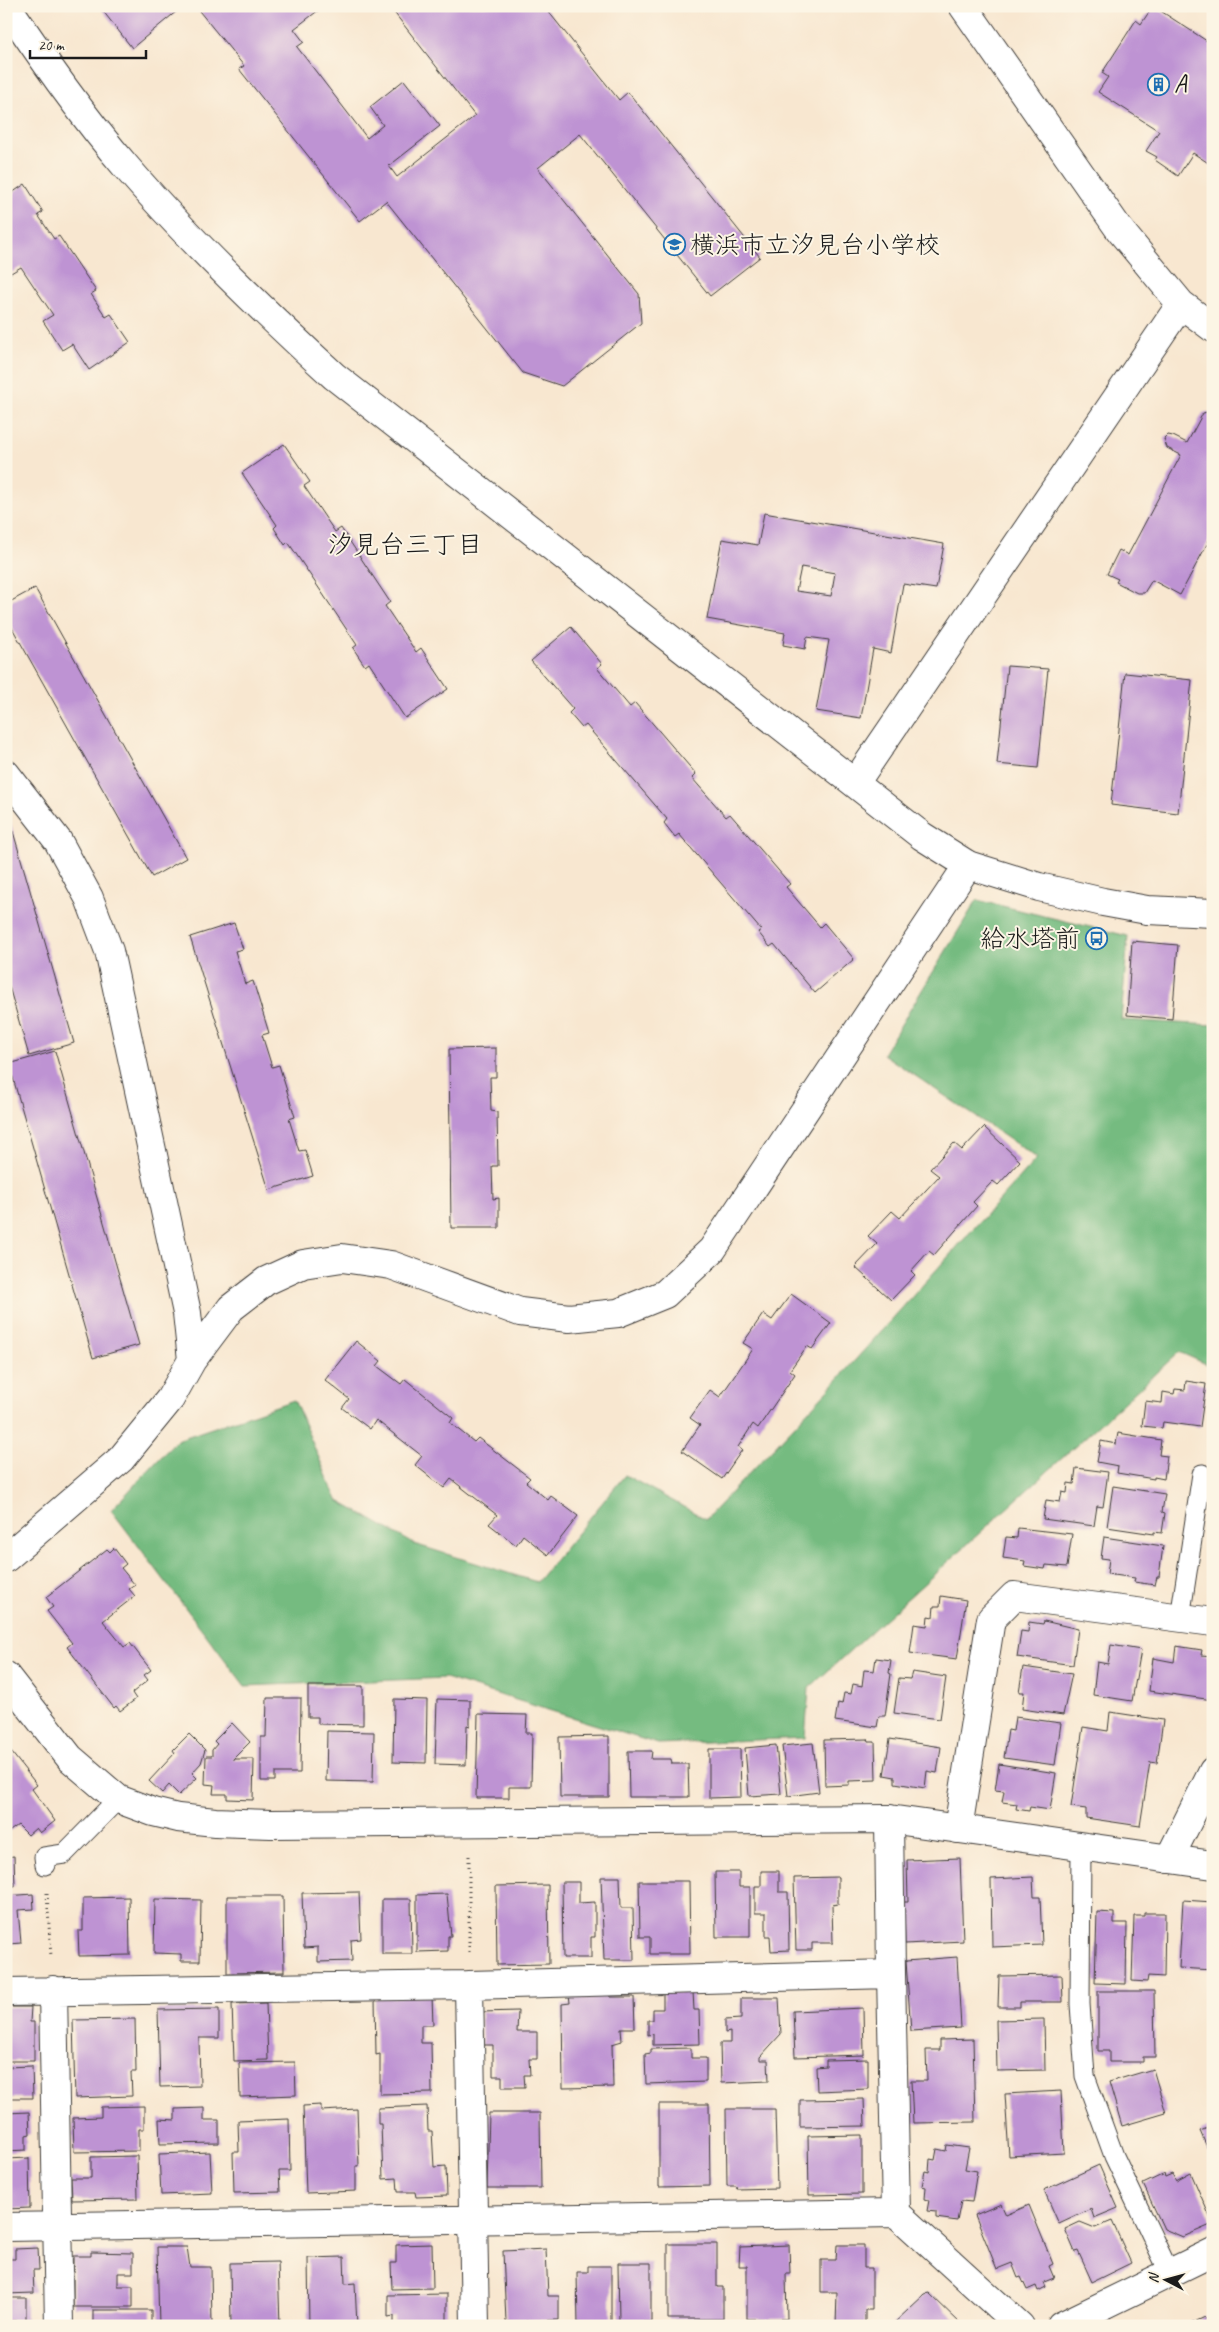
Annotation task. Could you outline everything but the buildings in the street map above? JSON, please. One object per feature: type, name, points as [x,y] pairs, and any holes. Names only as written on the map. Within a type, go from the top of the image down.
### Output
[{"type":"street","points":[[7,6],[62,86],[126,168],[187,235],[334,376],[922,836],[968,865],[1039,887],[1147,910],[1213,912]]},
{"type":"street","points":[[963,6],[1119,229],[1181,304],[1213,328]]},
{"type":"street","points":[[855,783],[1181,304]]},
{"type":"street","points":[[6,774],[58,841],[89,898],[109,951],[187,1313],[192,1360]]},
{"type":"street","points":[[6,1558],[121,1460],[170,1399],[192,1360],[231,1308],[266,1281],[303,1264],[342,1258],[391,1265],[520,1312],[569,1318],[618,1313],[665,1294],[712,1250],[968,865]]},
{"type":"street","points":[[958,1829],[991,1618],[1014,1596],[1213,1622]]},
{"type":"street","points":[[6,1676],[70,1758],[118,1798],[153,1812],[178,1818],[215,1822],[468,1823],[889,1819],[1213,1865]]},
{"type":"street","points":[[1169,1859],[1213,1771]]},
{"type":"street","points":[[889,1819],[896,2213]]},
{"type":"street","points":[[6,1992],[469,1985],[891,1974]]},
{"type":"street","points":[[469,1985],[475,2326]]},
{"type":"street","points":[[53,1990],[59,2326]]},
{"type":"street","points":[[6,2227],[896,2213],[1020,2326]]},
{"type":"street","points":[[1061,2326],[1213,2252]]},
{"type":"lane","points":[[1180,1618],[1202,1474]]},
{"type":"lane","points":[[45,1865],[44,1857],[64,1854],[118,1798]]},
{"type":"lane","points":[[1081,1846],[1080,2004],[1085,2076],[1114,2156],[1170,2274]]},
{"type":"path","points":[[468,1823],[469,1985]]},
{"type":"path","points":[[45,1865],[53,1990]]},
{"type":"green space","points":[[977,900],[1128,936],[1121,1020],[1213,1025],[1213,1367],[1179,1352],[809,1688],[805,1738],[658,1744],[445,1678],[245,1686],[111,1510],[177,1440],[294,1400],[337,1500],[414,1544],[537,1582],[625,1475],[706,1519],[830,1388],[1037,1158],[883,1054]]},
{"type":"place","name":"A","points":[[1158,84]]},
{"type":"place","name":"横浜市立汐見台小学校","points":[[674,245]]},
{"type":"place","name":"給水塔前","points":[[1096,939]]},
{"type":"district","name":"汐見台三丁目","points":[[405,544]]}]
